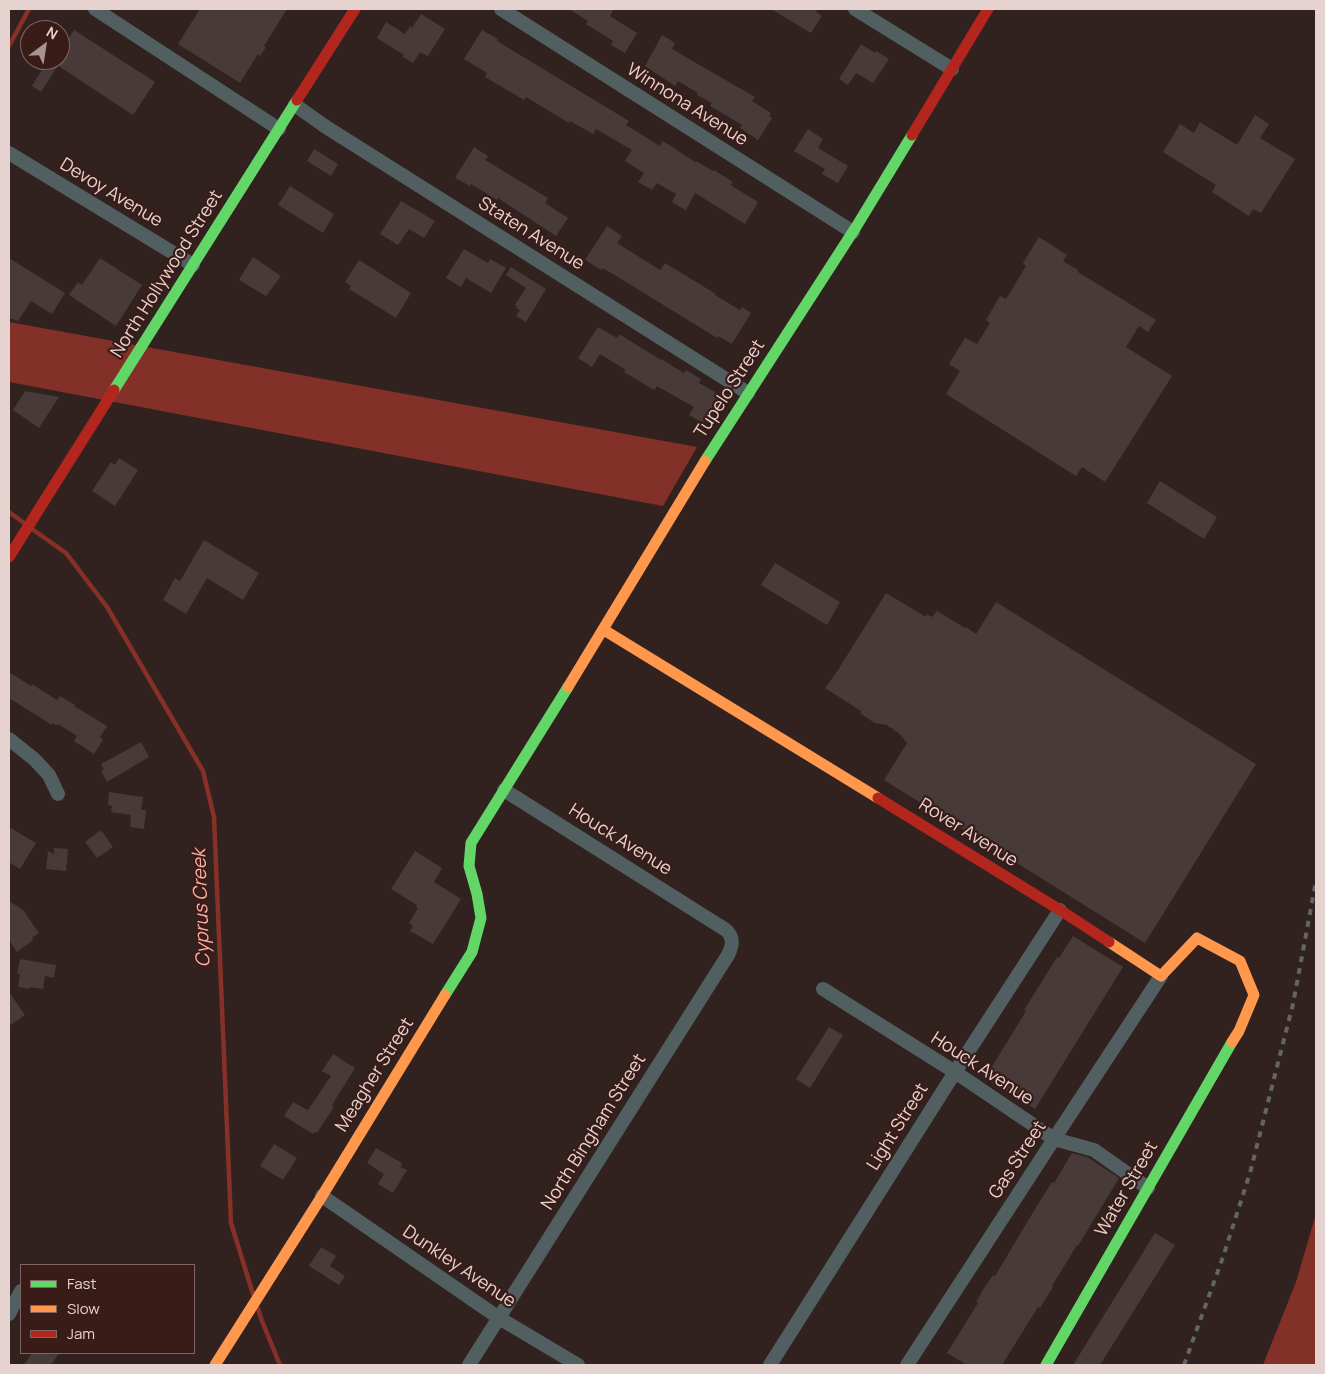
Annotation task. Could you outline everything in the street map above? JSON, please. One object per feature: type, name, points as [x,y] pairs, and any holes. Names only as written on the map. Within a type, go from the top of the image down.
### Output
[{"type":"street","points":[[95,9],[280,129]]},
{"type":"street","name":"North Hollywood Street","points":[[9,557],[355,9]]},
{"type":"street","name":"Winnona Avenue","points":[[501,9],[853,232]]},
{"type":"street","points":[[855,9],[952,69]]},
{"type":"street","name":"Tupelo Street","points":[[504,790],[604,630],[689,486],[853,232],[988,9]]},
{"type":"street","name":"Staten Avenue","points":[[295,105],[342,138],[748,393]]},
{"type":"street","name":"Devoy Avenue","points":[[9,153],[193,265]]},
{"type":"street","name":"Rover Avenue","points":[[604,630],[1060,910],[1161,976]]},
{"type":"street","points":[[9,739],[34,759],[49,776],[58,794]]},
{"type":"street","name":"Houck Avenue","points":[[504,790],[715,922]]},
{"type":"street","name":"Meagher Street","points":[[215,1365],[322,1196],[472,952],[482,918],[469,866],[471,843],[504,790]]},
{"type":"street","name":"Light Street","points":[[770,1365],[1060,910]]},
{"type":"street","name":"North Bingham Street","points":[[469,1365],[728,955],[733,943],[732,938],[726,930],[715,922]]},
{"type":"street","name":"Water Street","points":[[1046,1365],[1238,1031],[1254,995],[1240,962],[1197,938],[1161,976]]},
{"type":"street","name":"Gas Street","points":[[908,1365],[1161,976]]},
{"type":"street","name":"Houck Avenue","points":[[823,989],[955,1072],[1054,1139],[1094,1150],[1148,1188]]},
{"type":"street","name":"Dunkley Avenue","points":[[322,1196],[499,1318],[578,1365]]},
{"type":"street","points":[[9,1314],[20,1293]]},
{"type":"shaded area","points":[[9,322],[697,447],[663,506],[9,382]]},
{"type":"shaded area","points":[[1316,1214],[1316,1365],[1263,1365],[1296,1282]]},
{"type":"building","points":[[200,9],[287,9],[264,46],[266,47],[260,56],[258,54],[240,83],[178,44]]},
{"type":"building","points":[[569,9],[614,9],[610,16],[637,33],[625,53],[611,45],[613,41],[586,24],[588,21]]},
{"type":"building","points":[[771,9],[818,9],[816,12],[822,16],[811,33]]},
{"type":"building","points":[[421,14],[445,29],[428,56],[420,52],[413,63],[377,38],[386,22],[405,34],[410,26],[412,28]]},
{"type":"building","points":[[74,30],[155,82],[133,115],[65,70],[70,70],[70,36]]},
{"type":"building","points":[[482,30],[629,121],[626,125],[660,146],[663,141],[695,162],[714,170],[733,182],[732,186],[758,202],[745,224],[695,193],[686,210],[682,208],[672,202],[676,194],[657,183],[652,190],[638,182],[644,173],[625,161],[632,150],[596,129],[593,134],[570,121],[569,123],[526,97],[524,100],[485,77],[487,73],[464,59]]},
{"type":"building","points":[[662,35],[675,43],[672,49],[755,97],[752,101],[771,113],[769,116],[772,118],[758,140],[740,128],[742,125],[710,106],[712,103],[697,95],[698,93],[678,81],[675,86],[645,66]]},
{"type":"building","points":[[861,44],[889,59],[873,83],[856,73],[848,85],[839,79]]},
{"type":"building","points":[[42,70],[55,70],[41,92],[32,86]]},
{"type":"building","points":[[1255,115],[1269,124],[1260,138],[1295,159],[1261,213],[1253,209],[1249,216],[1212,192],[1216,185],[1163,152],[1180,124],[1194,133],[1200,122],[1237,145]]},
{"type":"building","points":[[808,129],[823,139],[818,148],[848,166],[838,183],[822,174],[825,169],[794,151]]},
{"type":"building","points":[[474,147],[488,156],[485,160],[548,198],[545,203],[568,218],[556,236],[498,198],[497,200],[471,184],[470,186],[455,178]]},
{"type":"building","points":[[314,149],[338,164],[331,176],[307,161]]},
{"type":"building","points":[[290,186],[334,214],[323,233],[278,205]]},
{"type":"building","points":[[401,201],[435,221],[424,238],[409,229],[398,245],[380,234]]},
{"type":"building","points":[[607,226],[622,236],[617,243],[660,270],[665,263],[740,310],[742,307],[751,313],[732,344],[718,336],[717,338],[613,274],[602,268],[601,270],[585,260]]},
{"type":"building","points":[[1039,237],[1067,255],[1063,261],[1078,270],[1078,272],[1156,320],[1148,332],[1139,326],[1126,347],[1172,376],[1105,482],[1082,467],[1076,476],[946,394],[960,371],[949,364],[965,338],[977,344],[990,323],[986,320],[1000,296],[1006,299],[1026,266],[1023,263]]},
{"type":"building","points":[[464,249],[488,263],[490,259],[506,268],[491,293],[466,278],[461,287],[446,278]]},
{"type":"building","points":[[253,257],[281,276],[266,296],[239,280]]},
{"type":"building","points":[[9,258],[65,293],[52,314],[31,301],[18,321],[9,318]]},
{"type":"building","points":[[100,258],[142,285],[116,326],[69,295],[78,282],[82,285]]},
{"type":"building","points":[[359,260],[411,293],[396,318],[349,289],[351,286],[345,282]]},
{"type":"building","points":[[511,267],[546,289],[526,322],[516,316],[520,310],[515,305],[526,288],[506,275]]},
{"type":"building","points":[[598,327],[617,338],[619,334],[684,373],[686,370],[701,379],[699,383],[720,395],[703,423],[689,415],[694,407],[657,386],[654,390],[624,372],[626,370],[600,354],[592,367],[578,358]]},
{"type":"building","points":[[25,391],[59,397],[39,428],[13,410]]},
{"type":"building","points":[[119,458],[138,470],[115,506],[92,491],[111,462],[115,465]]},
{"type":"building","points":[[1160,481],[1217,517],[1204,539],[1147,503]]},
{"type":"building","points":[[204,540],[259,573],[243,600],[207,578],[186,614],[163,600],[175,578],[180,581]]},
{"type":"building","points":[[775,563],[840,602],[827,625],[761,585]]},
{"type":"building","points":[[886,593],[926,617],[927,614],[932,617],[937,611],[976,634],[996,602],[1256,764],[1145,943],[884,780],[907,743],[898,732],[887,725],[870,720],[860,713],[861,711],[825,688]]},
{"type":"building","points":[[9,672],[57,700],[60,696],[107,726],[100,737],[103,740],[94,754],[74,741],[77,736],[58,724],[57,726],[53,723],[52,725],[9,698]]},
{"type":"building","points":[[141,742],[149,757],[107,782],[101,771],[104,770],[101,764]]},
{"type":"building","points":[[109,792],[143,797],[141,810],[146,810],[144,829],[130,827],[131,815],[111,812],[112,806],[108,805]]},
{"type":"building","points":[[9,827],[36,843],[20,869],[9,862]]},
{"type":"building","points":[[101,830],[113,847],[97,858],[85,842]]},
{"type":"building","points":[[54,848],[68,849],[66,871],[46,869],[48,851],[54,854]]},
{"type":"building","points":[[415,851],[442,868],[434,882],[461,899],[433,944],[410,931],[413,926],[409,923],[418,908],[416,907],[417,905],[391,889]]},
{"type":"building","points":[[9,901],[23,910],[39,933],[17,952],[9,940]]},
{"type":"building","points":[[1073,936],[1123,967],[1035,1109],[985,1078],[1026,1011],[1024,1010],[1057,957],[1059,958]]},
{"type":"building","points":[[20,959],[56,965],[54,978],[45,976],[43,989],[18,987],[20,974],[17,974]]},
{"type":"building","points":[[9,992],[25,1015],[9,1026]]},
{"type":"building","points":[[829,1027],[843,1035],[810,1088],[796,1079]]},
{"type":"building","points":[[333,1054],[355,1068],[332,1105],[334,1107],[317,1133],[314,1132],[313,1134],[284,1116],[293,1102],[308,1110],[331,1076],[322,1071]]},
{"type":"building","points":[[274,1144],[297,1158],[283,1180],[260,1166]]},
{"type":"building","points":[[376,1148],[402,1163],[401,1167],[407,1170],[393,1193],[378,1184],[384,1174],[367,1163]]},
{"type":"building","points":[[1072,1153],[1087,1157],[1119,1178],[1040,1308],[1038,1307],[1002,1365],[967,1365],[947,1353],[978,1303],[976,1302],[984,1288],[993,1275],[995,1276],[1052,1182],[1054,1183]]},
{"type":"building","points":[[1155,1233],[1175,1245],[1100,1365],[1073,1365]]},
{"type":"building","points":[[321,1247],[336,1256],[330,1266],[345,1276],[339,1285],[309,1266]]},
{"type":"building","points":[[31,1354],[58,1354],[51,1365],[24,1365]]},
{"type":"waterway","name":"Cyprus Creek","points":[[9,46],[29,9]]},
{"type":"waterway","name":"Cyprus Creek","points":[[9,512],[24,523]]},
{"type":"waterway","name":"Cyprus Creek","points":[[32,529],[66,553],[107,607],[203,771],[214,817],[231,1223],[253,1294]]},
{"type":"waterway","name":"Cyprus Creek","points":[[258,1309],[280,1365]]},
{"type":"railway","points":[[1184,1365],[1223,1257],[1250,1173],[1293,1004],[1316,881]]},
{"type":"traffic: fast","points":[[114,390],[297,100]]},
{"type":"traffic: fast","points":[[705,461],[856,227],[912,135]]},
{"type":"traffic: fast","points":[[445,995],[472,952],[481,918],[469,866],[471,843],[568,687]]},
{"type":"traffic: fast","points":[[1046,1365],[1232,1042]]},
{"type":"traffic: slow","points":[[568,687],[705,461]]},
{"type":"traffic: slow","points":[[604,630],[878,798]]},
{"type":"traffic: slow","points":[[1109,942],[1161,976],[1197,938],[1240,961],[1254,995],[1239,1031],[1232,1042]]},
{"type":"traffic: slow","points":[[215,1365],[322,1196],[445,995]]},
{"type":"traffic: jam","points":[[297,100],[355,9]]},
{"type":"traffic: jam","points":[[912,135],[988,9]]},
{"type":"traffic: jam","points":[[9,557],[114,390]]},
{"type":"traffic: jam","points":[[878,798],[1109,942]]}]
